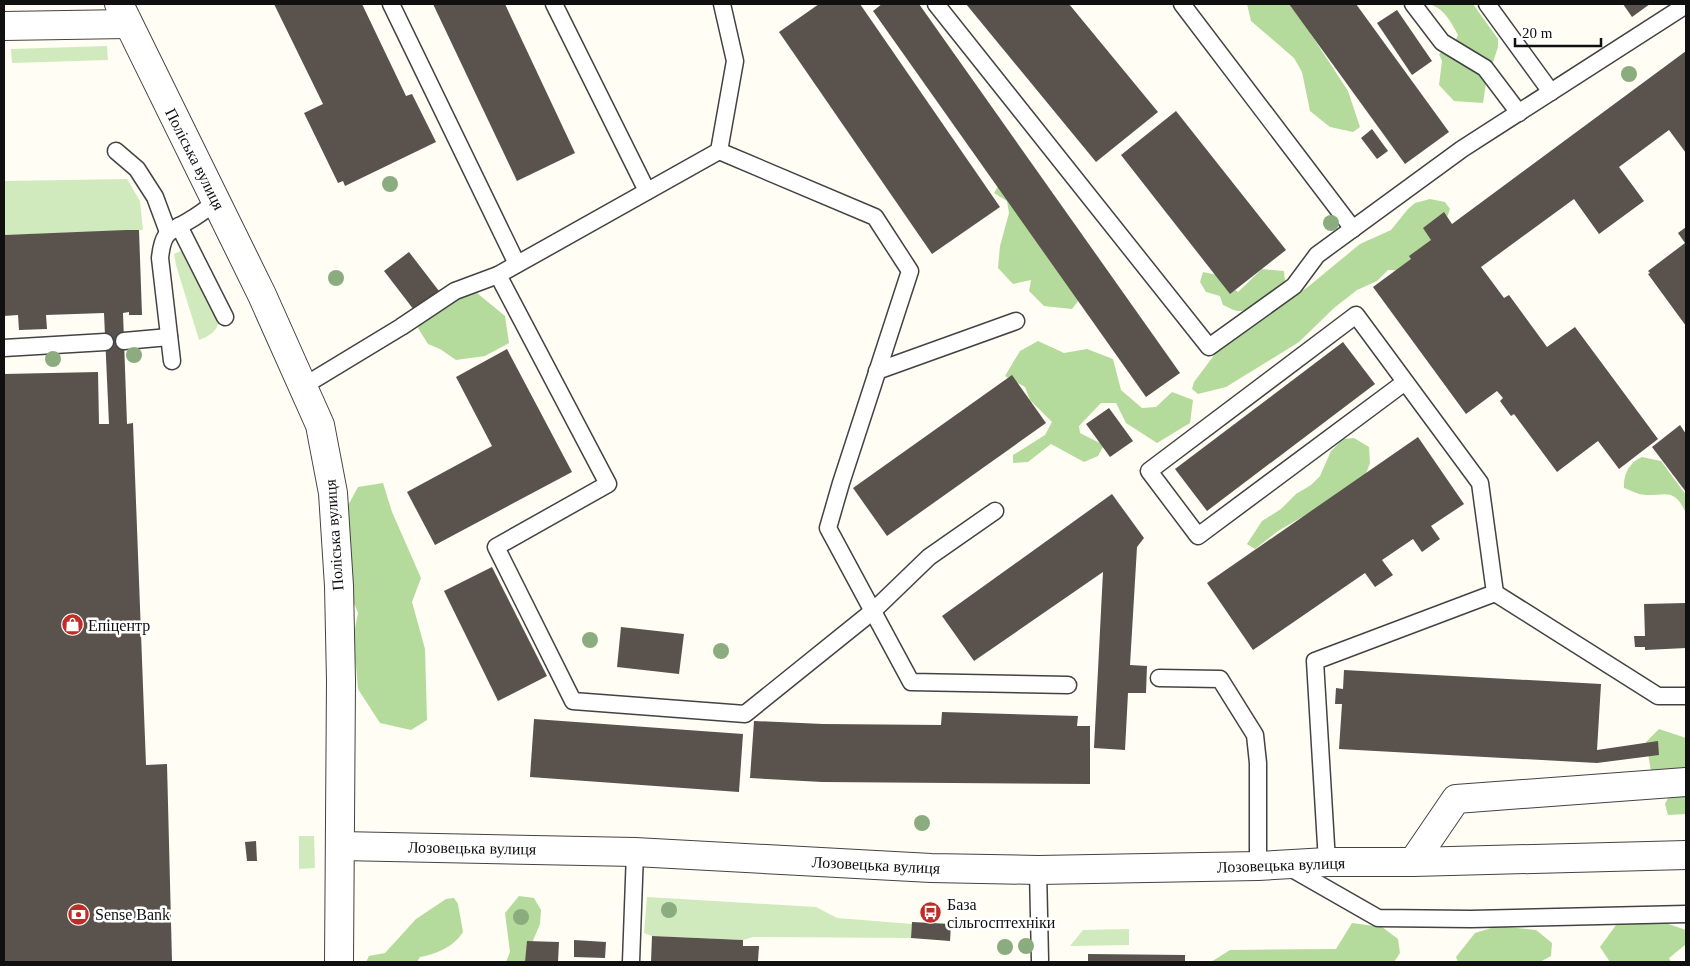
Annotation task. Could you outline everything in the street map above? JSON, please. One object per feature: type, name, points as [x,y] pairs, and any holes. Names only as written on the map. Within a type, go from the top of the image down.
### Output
[{"type":"street","points":[[4,26],[123,14]]},
{"type":"street","name":"Поліська вулиця","points":[[123,14],[217,201],[262,295],[320,425],[333,493],[339,586],[341,681],[339,962]]},
{"type":"street","points":[[1413,862],[1456,799],[1686,782]]},
{"type":"street","name":"Лозовецька вулиця","points":[[340,846],[635,852],[931,868],[1038,870],[1686,855]]},
{"type":"lane","points":[[391,4],[517,264]]},
{"type":"lane","points":[[554,4],[647,191]]},
{"type":"lane","points":[[719,151],[735,61],[722,4]]},
{"type":"lane","points":[[936,4],[1209,346],[1294,286],[1317,255],[1462,149],[1686,4]]},
{"type":"lane","points":[[1182,4],[1353,228]]},
{"type":"lane","points":[[1413,4],[1442,42],[1485,68],[1519,113]]},
{"type":"lane","points":[[1487,4],[1551,92]]},
{"type":"lane","points":[[116,150],[137,169],[225,317]]},
{"type":"lane","points":[[302,387],[401,327],[455,291],[498,275],[719,151]]},
{"type":"lane","points":[[719,151],[875,217],[910,271],[828,528],[911,682],[1068,685]]},
{"type":"lane","points":[[172,361],[160,258],[162,244],[174,229],[190,221],[217,201]]},
{"type":"lane","points":[[498,275],[608,484],[496,547],[572,701],[745,714],[873,611],[929,557],[995,511]]},
{"type":"lane","points":[[1405,382],[1198,536],[1149,472],[1356,315],[1480,483],[1495,593],[1658,696],[1686,696]]},
{"type":"lane","points":[[877,371],[1016,321]]},
{"type":"lane","points":[[124,341],[169,337]]},
{"type":"lane","points":[[4,348],[105,342]]},
{"type":"lane","points":[[1327,862],[1315,661],[1495,593]]},
{"type":"lane","points":[[1159,678],[1220,679],[1255,735],[1258,763],[1258,866]]},
{"type":"lane","points":[[631,962],[635,852]]},
{"type":"lane","points":[[1286,865],[1378,918],[1471,920],[1686,914]]},
{"type":"lane","points":[[1038,870],[1040,960]]},
{"type":"green space","points":[[1247,4],[1289,4],[1348,91],[1360,127],[1353,132],[1330,127],[1310,111],[1302,72],[1294,58],[1251,21]]},
{"type":"green space","points":[[1429,4],[1473,4],[1498,39],[1498,47],[1486,83],[1483,103],[1454,101],[1439,85],[1442,61],[1439,54],[1455,42],[1458,35],[1443,12]]},
{"type":"green space","points":[[107,46],[108,60],[12,63],[11,49]]},
{"type":"green space","points":[[127,179],[140,201],[143,230],[4,235],[4,181]]},
{"type":"green space","points":[[1002,180],[1085,292],[1072,309],[1044,306],[1029,291],[1031,280],[1013,284],[998,268],[1000,246],[1009,213],[1007,201],[994,193]]},
{"type":"green space","points":[[1430,199],[1445,202],[1450,209],[1439,240],[1408,271],[1388,270],[1377,281],[1357,290],[1334,308],[1299,342],[1226,387],[1198,394],[1192,389],[1194,382],[1218,350],[1309,286],[1360,244],[1391,230],[1415,203]]},
{"type":"green space","points":[[181,251],[186,255],[217,317],[216,329],[208,336],[199,340],[176,265],[174,254]]},
{"type":"green space","points":[[1262,269],[1284,271],[1285,281],[1264,302],[1245,311],[1236,311],[1223,305],[1220,296],[1206,292],[1200,282],[1203,272],[1217,275],[1238,292]]},
{"type":"green space","points":[[477,293],[505,316],[509,343],[485,356],[456,360],[440,349],[428,344],[418,328],[431,306],[453,296]]},
{"type":"green space","points":[[1038,341],[1064,353],[1087,349],[1113,359],[1121,390],[1142,408],[1156,407],[1172,392],[1193,400],[1190,423],[1157,443],[1126,423],[1116,403],[1101,403],[1079,426],[1080,433],[1104,445],[1098,456],[1084,462],[1051,444],[1028,462],[1013,463],[1013,455],[1045,435],[1052,422],[1030,400],[1025,387],[1005,376],[1020,351]]},
{"type":"green space","points":[[1354,438],[1369,447],[1370,463],[1364,479],[1278,531],[1255,549],[1247,544],[1262,521],[1281,509],[1296,494],[1311,485],[1320,476],[1331,451],[1343,439]]},
{"type":"green space","points":[[1642,457],[1661,461],[1686,495],[1686,514],[1677,498],[1672,495],[1639,494],[1624,488],[1628,469]]},
{"type":"green space","points":[[383,483],[392,512],[421,578],[412,602],[425,649],[427,720],[411,730],[380,723],[358,689],[356,666],[351,648],[358,613],[348,588],[345,511],[358,487]]},
{"type":"green space","points":[[1659,729],[1686,738],[1686,779],[1652,777],[1646,742]]},
{"type":"green space","points":[[1686,788],[1686,814],[1668,815],[1665,804],[1669,796]]},
{"type":"green space","points":[[299,836],[314,836],[315,868],[299,869]]},
{"type":"green space","points":[[519,896],[534,898],[541,910],[540,924],[529,950],[530,962],[506,962],[510,952],[505,913]]},
{"type":"green space","points":[[647,897],[816,907],[837,918],[912,924],[911,938],[753,937],[743,940],[652,936],[644,933]]},
{"type":"green space","points":[[454,898],[458,904],[463,932],[450,946],[438,952],[420,957],[417,962],[366,962],[369,956],[385,953],[416,919],[446,899]]},
{"type":"green space","points":[[1651,918],[1686,930],[1685,945],[1669,958],[1671,962],[1610,962],[1600,947],[1616,925]]},
{"type":"green space","points":[[1352,923],[1382,927],[1398,939],[1400,953],[1394,962],[1211,962],[1230,950],[1336,949]]},
{"type":"green space","points":[[1498,926],[1536,930],[1552,943],[1551,956],[1540,962],[1458,962],[1456,957],[1475,933]]},
{"type":"green space","points":[[1129,929],[1129,945],[1070,946],[1083,930]]},
{"type":"building","points":[[274,4],[362,4],[406,96],[412,94],[436,142],[345,186],[343,181],[338,183],[304,113],[323,104]]},
{"type":"building","points":[[433,4],[505,4],[575,153],[517,181]]},
{"type":"building","points":[[819,4],[860,4],[1000,207],[932,254],[779,32]]},
{"type":"building","points":[[882,4],[919,4],[1180,373],[1146,397],[873,11]]},
{"type":"building","points":[[966,4],[1069,4],[1158,112],[1096,162]]},
{"type":"building","points":[[1289,4],[1356,4],[1449,132],[1405,164]]},
{"type":"building","points":[[1623,4],[1650,4],[1632,17]]},
{"type":"building","points":[[1397,10],[1432,61],[1412,75],[1377,23]]},
{"type":"building","points":[[1686,51],[1686,153],[1669,130],[1619,167],[1644,201],[1599,234],[1574,199],[1481,267],[1504,298],[1509,295],[1547,347],[1575,327],[1658,439],[1619,469],[1598,441],[1557,472],[1514,414],[1511,416],[1500,401],[1503,398],[1497,391],[1466,414],[1373,287],[1411,259],[1409,256],[1431,240],[1423,228],[1444,212],[1452,224]]},
{"type":"building","points":[[1176,111],[1286,250],[1230,294],[1121,155]]},
{"type":"building","points":[[1372,129],[1388,151],[1377,159],[1361,138]]},
{"type":"building","points":[[1686,227],[1686,326],[1648,274],[1650,273],[1648,271],[1685,243],[1678,233]]},
{"type":"building","name":"Епіцентр","points":[[139,230],[142,315],[129,315],[129,312],[123,313],[127,424],[133,423],[146,765],[167,764],[172,962],[4,962],[4,374],[98,372],[99,424],[109,424],[104,313],[46,315],[47,329],[19,330],[18,315],[4,316],[4,235]]},
{"type":"building","points":[[409,252],[439,291],[414,310],[384,271]]},
{"type":"building","points":[[1343,342],[1375,384],[1207,511],[1175,469]]},
{"type":"building","points":[[507,349],[572,472],[435,545],[407,492],[492,446],[456,377]]},
{"type":"building","points":[[1012,375],[1046,423],[887,536],[853,488]]},
{"type":"building","points":[[1109,408],[1133,441],[1110,457],[1086,424]]},
{"type":"building","points":[[1680,425],[1686,434],[1686,492],[1652,447]]},
{"type":"building","points":[[1418,437],[1464,504],[1431,526],[1440,539],[1422,552],[1413,539],[1382,560],[1393,575],[1375,587],[1365,573],[1253,650],[1207,583]]},
{"type":"building","points":[[1112,494],[1144,538],[1137,547],[1130,665],[1147,666],[1146,693],[1128,693],[1125,750],[1094,748],[1103,572],[974,661],[942,616]]},
{"type":"building","points":[[492,567],[547,676],[498,701],[444,591]]},
{"type":"building","points":[[1686,603],[1686,648],[1645,650],[1645,647],[1635,647],[1634,636],[1645,636],[1644,604]]},
{"type":"building","points":[[621,627],[684,634],[679,674],[617,667]]},
{"type":"building","points":[[1344,670],[1601,684],[1597,750],[1658,741],[1659,755],[1597,763],[1339,749],[1342,704],[1335,704],[1336,688],[1343,689]]},
{"type":"building","points":[[942,712],[1078,716],[1077,726],[1090,726],[1090,784],[822,782],[750,778],[754,721],[823,724],[941,725]]},
{"type":"building","points":[[534,719],[743,734],[739,792],[530,777]]},
{"type":"building","points":[[256,841],[257,861],[247,861],[245,842]]},
{"type":"building","points":[[912,922],[951,924],[950,941],[911,938]]},
{"type":"building","points":[[652,936],[743,940],[743,946],[759,946],[758,961],[651,962]]},
{"type":"building","points":[[574,940],[606,942],[605,958],[574,957]]},
{"type":"building","points":[[527,941],[559,942],[558,962],[525,962]]},
{"type":"building","points":[[1088,954],[1185,955],[1185,962],[1088,962]]},
{"type":"place","name":"Епіцентр","points":[[72,625]]},
{"type":"place","name":"База сільгосптехніки","points":[[931,913]]},
{"type":"place","name":"Sense Bank","points":[[79,914]]}]
